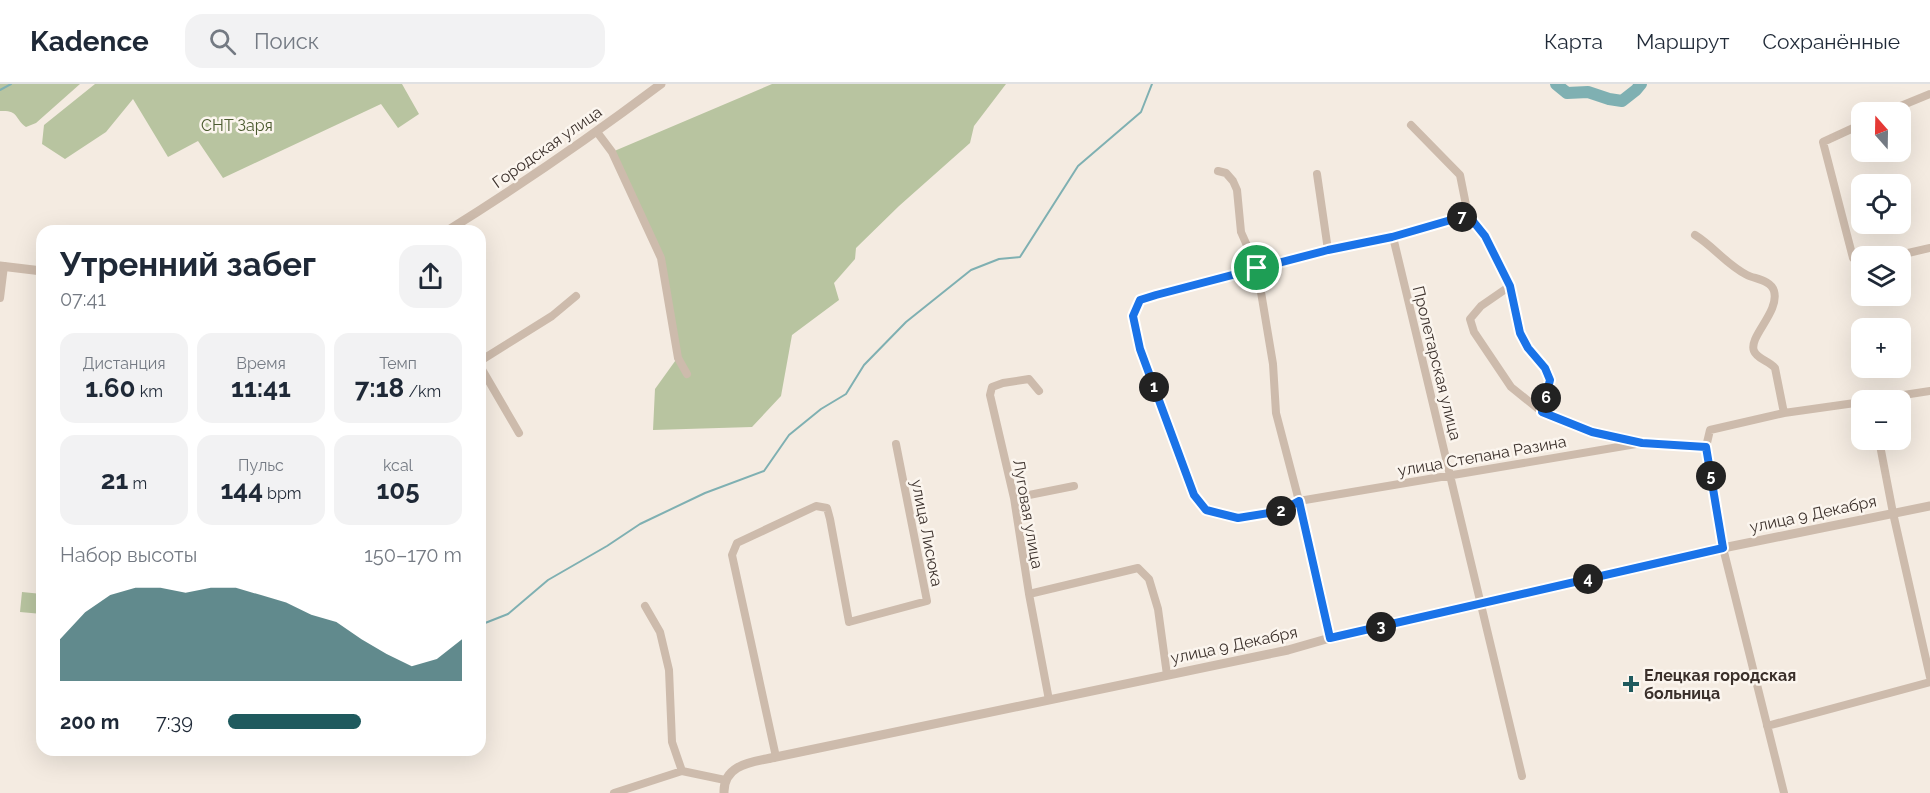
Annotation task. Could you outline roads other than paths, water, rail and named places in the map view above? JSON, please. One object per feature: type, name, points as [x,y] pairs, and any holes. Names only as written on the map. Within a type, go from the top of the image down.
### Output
[{"type":"street","name":"Городская улица","points":[[457,225],[516,189],[661,84]]},
{"type":"street","points":[[1910,102],[1930,94]]},
{"type":"street","points":[[1411,125],[1460,175],[1468,215],[1485,236],[1510,286],[1520,333],[1528,348],[1545,368],[1550,380],[1542,412]]},
{"type":"street","points":[[1851,129],[1823,142],[1851,250]]},
{"type":"street","points":[[597,132],[612,152],[661,258],[678,358],[687,374]]},
{"type":"street","points":[[1218,171],[1226,173],[1238,190],[1241,232],[1257,268],[1273,364],[1276,412],[1330,638]]},
{"type":"street","points":[[1317,174],[1328,250]]},
{"type":"street","points":[[1257,268],[1392,237],[1468,215]]},
{"type":"street","points":[[1695,235],[1730,264],[1771,286],[1774,292],[1772,308],[1753,342],[1753,349],[1757,356],[1775,368],[1784,413]]},
{"type":"street","name":"Пролетарская улица","points":[[1392,237],[1522,776]]},
{"type":"street","points":[[1911,252],[1930,248]]},
{"type":"street","points":[[0,298],[2,266],[36,270]]},
{"type":"street","name":"улица Степана Разина","points":[[1257,268],[1140,300],[1133,316],[1140,349],[1194,495],[1206,510],[1238,518],[1281,511],[1299,501],[1642,443],[1706,447]]},
{"type":"street","points":[[1510,286],[1481,306],[1470,320],[1474,332],[1511,387],[1542,412],[1592,432],[1642,443]]},
{"type":"street","points":[[486,357],[552,316],[576,296]]},
{"type":"street","points":[[486,376],[519,432]]},
{"type":"street","name":"Луговая улица","points":[[1039,391],[1029,379],[992,387],[990,395],[1014,498],[1049,700]]},
{"type":"street","points":[[1911,394],[1930,391]]},
{"type":"street","points":[[1784,793],[1723,548],[1706,447],[1710,430],[1784,413],[1851,404]]},
{"type":"street","name":"улица Лисюка","points":[[776,757],[732,555],[737,543],[816,506],[827,508],[849,622],[927,601],[896,444]]},
{"type":"street","points":[[1767,726],[1930,679],[1881,450]]},
{"type":"street","points":[[1014,498],[1074,486]]},
{"type":"street","name":"улица 9 Декабря","points":[[725,780],[729,773],[737,767],[776,757],[1288,650],[1330,638],[1723,548],[1930,506]]},
{"type":"street","points":[[1029,594],[1137,568],[1149,579],[1158,609],[1167,675]]},
{"type":"street","points":[[645,606],[660,632],[669,670],[672,742],[682,771]]},
{"type":"street","points":[[614,793],[682,771],[725,780],[724,793]]},
{"type":"waterway","points":[[0,90],[11,84]]},
{"type":"waterway","points":[[486,623],[508,614],[548,580],[640,524],[705,493],[764,471],[789,435],[821,409],[846,394],[864,365],[906,322],[971,270],[999,259],[1020,257],[1078,166],[1141,112],[1152,84]]},
{"type":"waterway","points":[[1556,84],[1567,93],[1588,92],[1622,101],[1641,84]]},
{"type":"place","name":"Елецкая городская больница","points":[[1631,684]]},
{"type":"park label","name":"СНТ Заря","points":[[237,125]]}]
